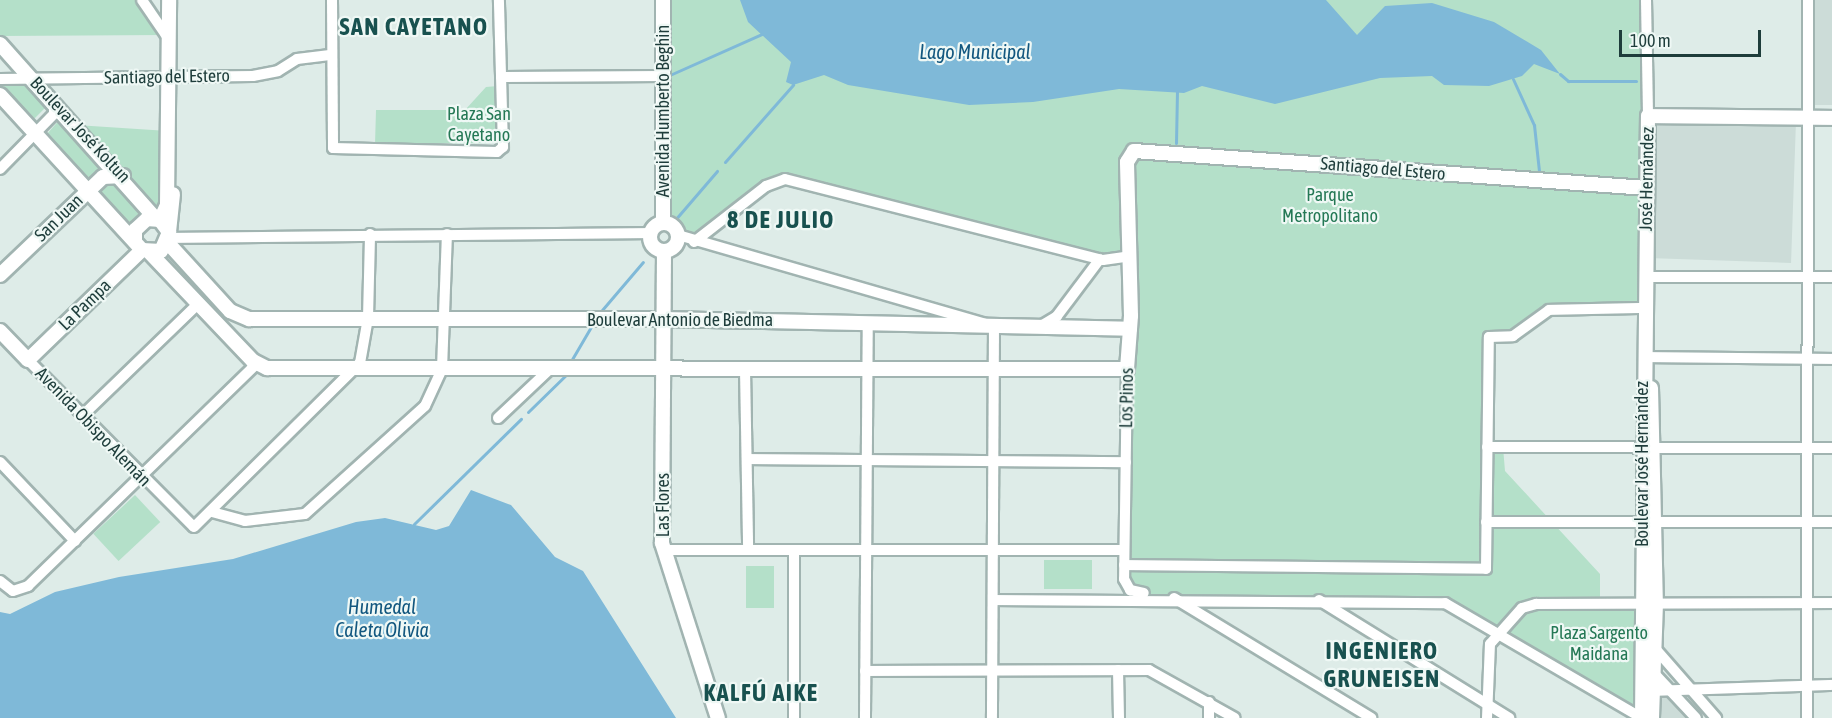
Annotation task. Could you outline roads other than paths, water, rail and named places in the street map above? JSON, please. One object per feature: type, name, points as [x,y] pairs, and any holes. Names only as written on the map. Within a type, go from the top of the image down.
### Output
[{"type":"street","points":[[142,0],[168,38]]},
{"type":"street","points":[[169,0],[167,205],[158,219],[138,225],[142,248],[168,238],[370,234],[650,233],[651,244],[664,251]]},
{"type":"street","points":[[332,0],[330,55],[333,148],[501,151],[499,0]]},
{"type":"street","name":"Avenida Humberto Beghin","points":[[663,0],[663,223]]},
{"type":"street","name":"José Hernández","points":[[1646,0],[1648,116],[1646,357]]},
{"type":"street","points":[[1807,718],[1810,117],[1808,0]]},
{"type":"street","name":"Boulevar José Koltun","points":[[0,44],[123,176],[158,219],[168,238]]},
{"type":"street","name":"Santiago del Estero","points":[[0,79],[267,75],[297,59],[330,55]]},
{"type":"street","points":[[501,77],[662,76]]},
{"type":"street","name":"Boulevar José Koltun","points":[[0,95],[90,189],[142,248],[261,366]]},
{"type":"street","points":[[0,169],[54,114],[54,100]]},
{"type":"street","points":[[1648,116],[1832,118]]},
{"type":"street","name":"Santiago del Estero","points":[[1127,162],[1131,153],[1143,150],[1647,188]]},
{"type":"street","name":"Los Pinos","points":[[1127,162],[1130,329],[1127,369],[1124,565],[1130,590],[1173,598]]},
{"type":"street","points":[[168,169],[175,210],[168,238]]},
{"type":"street","name":"San Juan","points":[[0,275],[108,174],[123,176]]},
{"type":"street","points":[[694,242],[766,186],[785,179],[1100,259],[1130,256]]},
{"type":"street","name":"Avenida Humberto Beghin","points":[[650,233],[663,223]]},
{"type":"street","name":"Avenida Humberto Beghin","points":[[663,223],[678,235]]},
{"type":"street","points":[[370,234],[368,318],[363,358],[357,368],[212,512],[245,521],[291,518],[318,507],[425,406],[442,369],[442,318],[447,234]]},
{"type":"street","points":[[664,251],[675,246],[678,235],[694,242],[994,326],[996,369],[995,600],[992,718]]},
{"type":"street","name":"Boulevar Antonio de Biedma","points":[[168,238],[231,311],[249,319],[663,319],[1130,329]]},
{"type":"street","name":"La Pampa","points":[[28,360],[142,248]]},
{"type":"street","points":[[663,319],[664,251]]},
{"type":"street","points":[[1039,327],[1057,316],[1100,259]]},
{"type":"street","points":[[1646,277],[1832,277]]},
{"type":"street","points":[[83,415],[199,303]]},
{"type":"street","points":[[1124,565],[1486,569],[1489,337],[1513,336],[1549,310],[1646,308]]},
{"type":"street","name":"Las Flores","points":[[663,319],[665,369],[663,550],[718,718]]},
{"type":"street","points":[[865,718],[868,322]]},
{"type":"street","name":"Avenida Obispo Alemán","points":[[0,331],[186,524],[197,525],[212,512]]},
{"type":"street","points":[[1646,357],[1832,359]]},
{"type":"street","name":"Boulevar José Hernández","points":[[1642,718],[1647,648],[1656,603],[1648,522],[1646,357]]},
{"type":"street","points":[[0,581],[9,590],[25,588],[140,475],[261,366],[442,369],[1127,369]]},
{"type":"street","points":[[498,418],[551,368]]},
{"type":"street","points":[[745,369],[748,549]]},
{"type":"street","points":[[1487,447],[1832,448]]},
{"type":"street","points":[[748,459],[1126,462]]},
{"type":"street","points":[[0,462],[75,541]]},
{"type":"street","points":[[1486,522],[1832,522]]},
{"type":"street","name":"Boulevar José Hernández","points":[[1648,522],[1640,604],[1653,672],[1652,718]]},
{"type":"street","points":[[663,550],[748,549],[865,553],[994,549],[1124,550]]},
{"type":"street","points":[[794,551],[794,718]]},
{"type":"street","points":[[995,600],[1173,598],[1445,603],[1642,718]]},
{"type":"street","points":[[1173,598],[1371,718]]},
{"type":"street","points":[[1319,600],[1509,718]]},
{"type":"street","points":[[1487,718],[1489,650],[1496,632],[1517,611],[1536,604],[1832,603]]},
{"type":"street","points":[[1647,648],[1690,688],[1716,718]]},
{"type":"street","points":[[1118,670],[1119,718]]},
{"type":"street","points":[[865,671],[1155,671],[1235,718]]},
{"type":"street","points":[[1653,672],[1696,718]]},
{"type":"street","points":[[1642,702],[1653,689],[1832,685]]},
{"type":"street","points":[[1209,702],[1209,718]]},
{"type":"water","name":"Lago Municipal","points":[[740,0],[1326,0],[1357,35],[1385,6],[1432,3],[1494,22],[1541,50],[1560,74],[1534,64],[1522,76],[1489,86],[1444,85],[1432,76],[1380,78],[1275,104],[1202,86],[1184,93],[1119,89],[1033,102],[969,105],[848,85],[824,75],[793,85],[786,82],[791,62],[748,22]]},
{"type":"water","name":"Humedal Caleta Olivia","points":[[471,490],[511,505],[555,557],[583,571],[676,718],[0,718],[0,612],[10,614],[55,592],[119,577],[233,559],[356,522],[385,518],[436,530],[449,526]]},
{"type":"waterway","points":[[672,74],[762,34]]},
{"type":"waterway","points":[[1560,74],[1568,81],[1636,81]]},
{"type":"waterway","points":[[1513,79],[1534,125],[1539,171]]},
{"type":"waterway","points":[[725,162],[793,85]]},
{"type":"waterway","points":[[1176,143],[1177,92]]},
{"type":"waterway","points":[[674,221],[717,171]]},
{"type":"waterway","points":[[602,310],[643,262]]},
{"type":"waterway","points":[[571,361],[592,325]]},
{"type":"waterway","points":[[528,412],[567,374]]},
{"type":"waterway","points":[[414,524],[521,419]]},
{"type":"district","name":"SAN CAYETANO","points":[[414,27]]},
{"type":"district","name":"8 DE JULIO","points":[[781,220]]},
{"type":"district","name":"INGENIERO GRUNEISEN","points":[[1382,665]]},
{"type":"district","name":"KALFÚ AIKE","points":[[761,693]]},
{"type":"park label","name":"Plaza San Cayetano","points":[[479,125]]},
{"type":"park label","name":"Parque Metropolitano","points":[[1330,206]]},
{"type":"park label","name":"Plaza Sargento Maidana","points":[[1599,644]]}]
